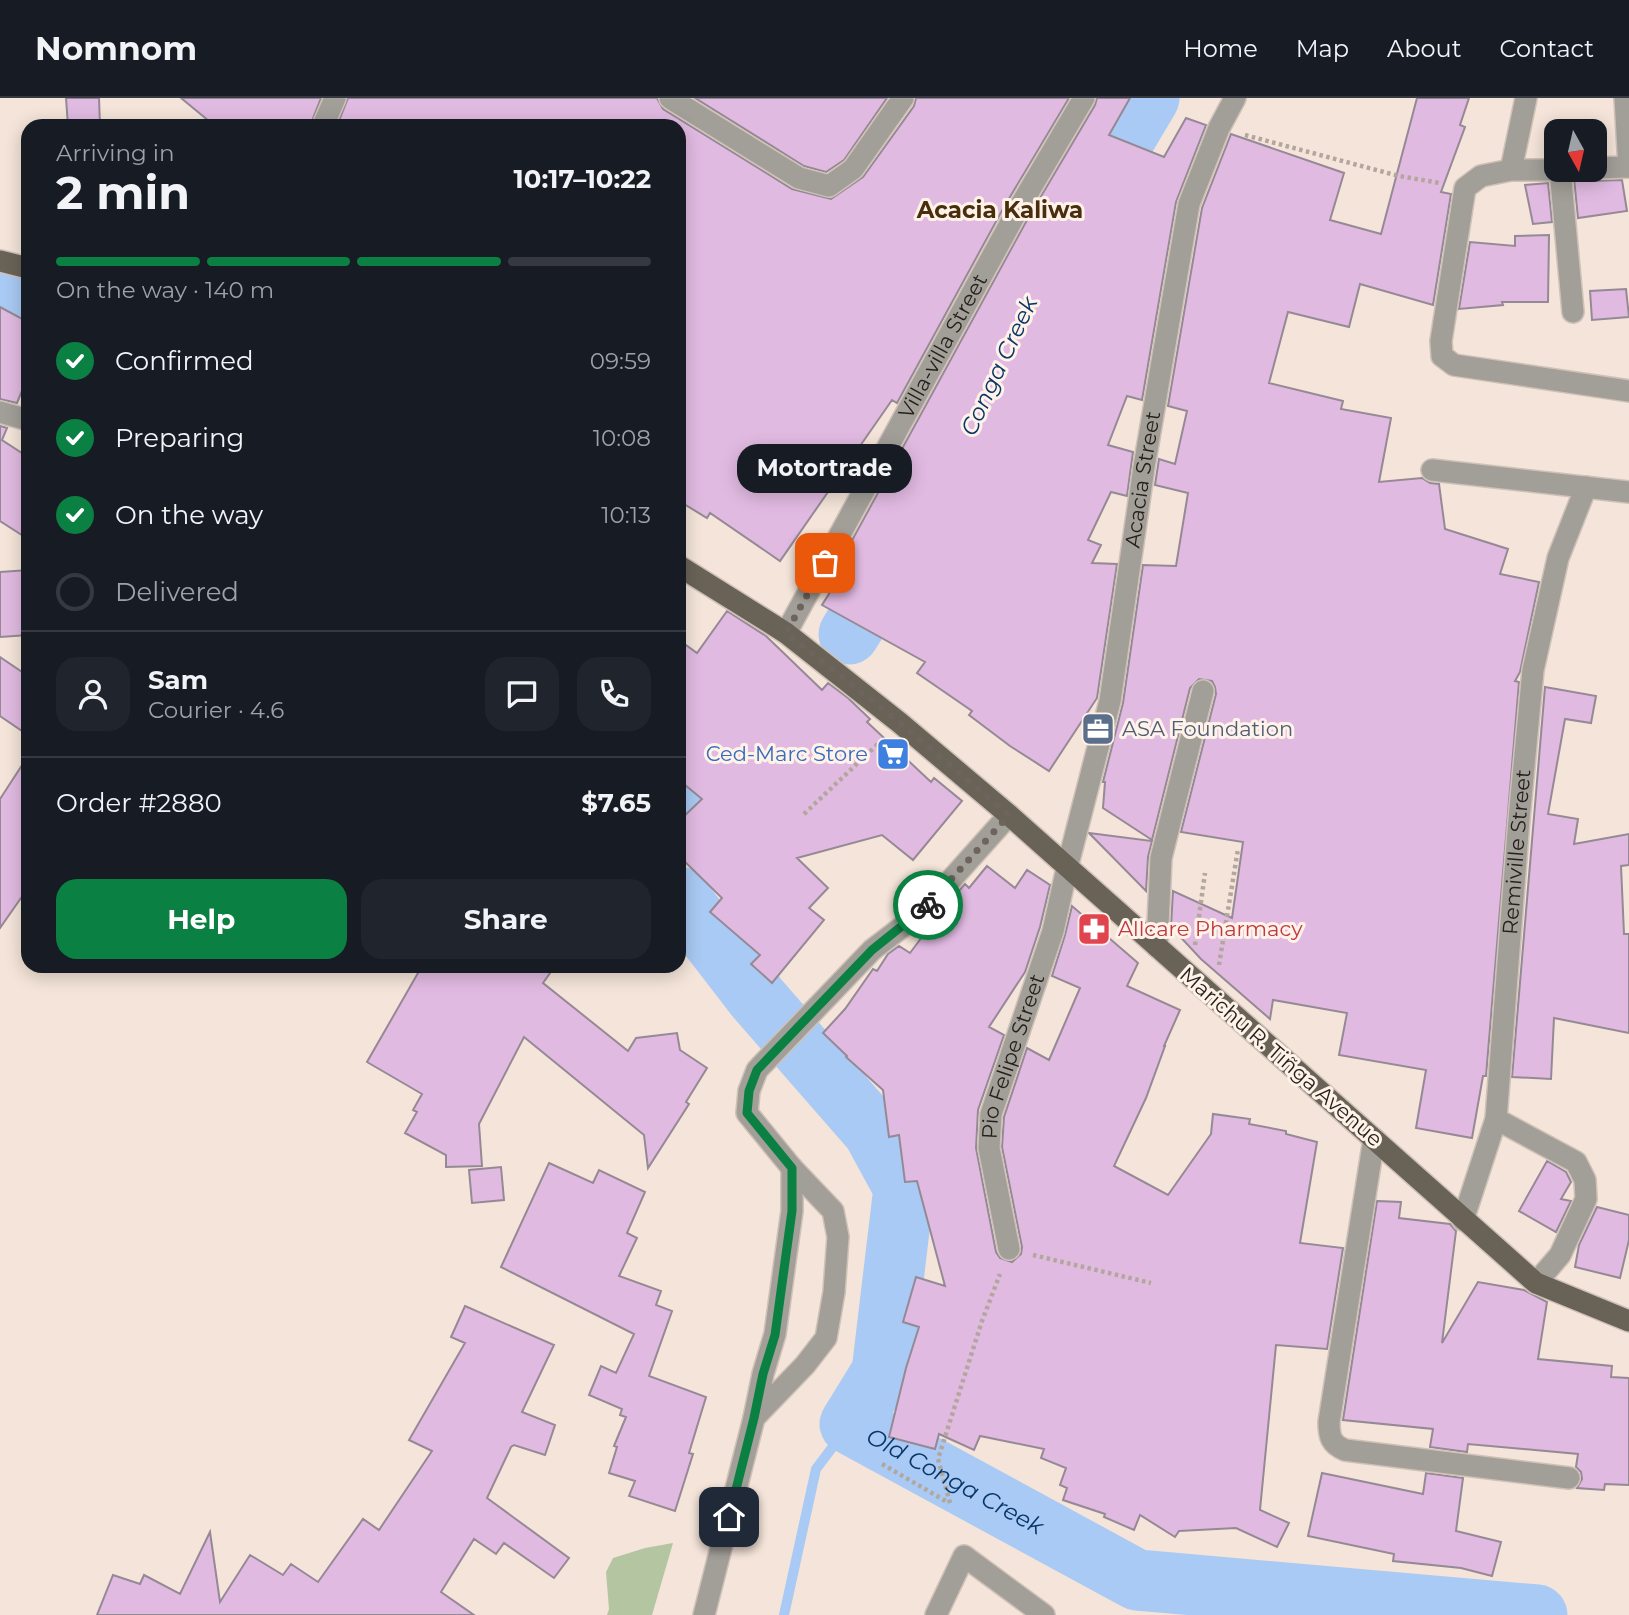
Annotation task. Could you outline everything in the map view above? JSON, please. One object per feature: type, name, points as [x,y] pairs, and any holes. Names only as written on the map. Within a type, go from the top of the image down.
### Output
[{"type":"main road","points":[[0,261],[21,266]]},
{"type":"main road","name":"Marichu R. Tiñga Avenue","points":[[686,570],[786,633],[900,723],[1009,815],[1536,1283],[1629,1321]]},
{"type":"street","points":[[326,119],[335,98]]},
{"type":"street","points":[[670,98],[799,178],[829,186],[853,169],[903,98]]},
{"type":"street","name":"Villa-villa Street","points":[[786,633],[1010,225],[1084,98]]},
{"type":"street","name":"Acacia Street","points":[[1067,868],[1110,701],[1144,467],[1189,204],[1219,128],[1235,98]]},
{"type":"street","points":[[1511,170],[1526,98]]},
{"type":"street","points":[[1607,168],[1629,167],[1625,98]]},
{"type":"street","points":[[1544,170],[1511,170],[1481,176],[1465,188],[1441,341],[1444,359],[1454,365],[1629,391]]},
{"type":"street","points":[[1561,182],[1573,312]]},
{"type":"street","points":[[0,412],[21,418]]},
{"type":"street","points":[[1432,470],[1629,492]]},
{"type":"street","name":"Remiville Street","points":[[1463,1220],[1496,1119],[1533,670],[1558,558],[1586,487]]},
{"type":"street","points":[[1157,947],[1161,858],[1203,691]]},
{"type":"street","points":[[754,1418],[806,1365],[826,1338],[834,1292],[838,1237],[833,1212],[747,1113],[749,1091],[757,1070],[872,950],[923,911],[1009,815]]},
{"type":"street","name":"Pio Felipe Street","points":[[1009,1249],[989,1147],[991,1114],[1053,931],[1067,868]]},
{"type":"street","points":[[1496,1119],[1576,1162],[1585,1180],[1586,1199],[1560,1255],[1536,1283]]},
{"type":"street","points":[[1374,1139],[1329,1422],[1329,1437],[1333,1444],[1345,1450],[1569,1478]]},
{"type":"street","points":[[704,1615],[775,1335],[792,1211],[792,1168]]},
{"type":"street","points":[[936,1615],[964,1556],[1044,1615]]},
{"type":"path","points":[[1219,128],[1399,176],[1465,188]]},
{"type":"path","points":[[804,814],[900,723]]},
{"type":"path","points":[[1213,996],[1238,849]]},
{"type":"path","points":[[1191,977],[1205,873]]},
{"type":"path","points":[[882,1464],[950,1503],[938,1459],[982,1321],[1009,1249],[1151,1283]]},
{"type":"green space","points":[[673,1543],[652,1615],[607,1615],[609,1609],[606,1572],[613,1558]]},
{"type":"building","points":[[66,98],[99,98],[100,119],[68,119]]},
{"type":"building","points":[[181,98],[321,98],[313,119],[206,119]]},
{"type":"building","points":[[348,98],[657,98],[663,109],[679,119],[340,119]]},
{"type":"building","points":[[695,98],[887,98],[844,160],[826,172],[804,166]]},
{"type":"building","points":[[916,98],[1069,98],[1004,207],[897,403],[892,400],[780,561],[710,513],[707,518],[686,505],[686,123],[792,189],[831,199],[863,177],[914,106]]},
{"type":"building","points":[[1097,98],[1130,98],[1109,135],[1164,157],[1186,118],[1206,125],[1176,202],[1142,400],[1127,396],[1108,445],[1133,452],[1127,496],[1111,492],[1088,540],[1101,545],[1092,563],[1117,564],[1097,698],[1049,771],[1010,746],[969,715],[972,711],[917,673],[925,662],[822,605],[851,559],[844,555],[1027,220]]},
{"type":"building","points":[[1417,98],[1469,98],[1460,125],[1465,127],[1441,192],[1451,194],[1433,305],[1360,284],[1349,327],[1288,312],[1269,383],[1343,401],[1341,409],[1391,418],[1379,482],[1422,478],[1439,484],[1445,529],[1508,549],[1500,574],[1539,582],[1520,672],[1515,681],[1519,682],[1486,1076],[1483,1076],[1472,1138],[1416,1128],[1426,1070],[1339,1055],[1347,1013],[1273,1000],[1270,1019],[1201,959],[1171,927],[1173,891],[1232,918],[1243,842],[1181,832],[1216,694],[1212,681],[1199,679],[1190,688],[1152,840],[1103,808],[1103,782],[1123,703],[1143,565],[1176,566],[1188,493],[1155,485],[1159,459],[1175,464],[1187,411],[1168,406],[1202,208],[1231,134],[1344,173],[1330,220],[1381,234]]},
{"type":"building","points":[[1622,180],[1627,211],[1578,218],[1574,182]]},
{"type":"building","points":[[1548,183],[1552,222],[1533,224],[1525,185]]},
{"type":"building","points":[[1549,235],[1548,302],[1502,302],[1503,305],[1459,309],[1470,242],[1515,246],[1515,236]]},
{"type":"building","points":[[1626,289],[1629,317],[1592,320],[1590,291]]},
{"type":"building","points":[[0,307],[21,318],[21,393],[17,403],[0,399]]},
{"type":"building","points":[[0,426],[7,428],[2,440],[21,452],[21,534],[0,521]]},
{"type":"building","points":[[21,570],[21,636],[0,637],[0,572]]},
{"type":"building","points":[[727,611],[766,636],[822,690],[828,683],[848,698],[870,719],[867,722],[931,782],[934,778],[962,801],[913,860],[882,835],[797,858],[828,888],[809,908],[824,920],[772,983],[751,964],[760,955],[710,912],[722,898],[686,863],[686,814],[702,799],[686,786],[686,645],[697,653]]},
{"type":"building","points":[[0,657],[21,671],[21,730],[0,716]]},
{"type":"building","points":[[1545,687],[1596,696],[1591,723],[1565,719],[1548,814],[1578,819],[1574,844],[1629,834],[1629,865],[1621,866],[1624,934],[1629,934],[1629,1033],[1554,1018],[1551,1079],[1512,1077]]},
{"type":"building","points":[[21,767],[21,898],[0,928],[0,799]]},
{"type":"building","points":[[1089,833],[1152,841],[1146,891]]},
{"type":"building","points":[[987,866],[1015,888],[1027,870],[1050,885],[1025,972],[989,1027],[1004,1035],[978,1110],[976,1148],[996,1252],[1000,1258],[1012,1262],[1021,1254],[1022,1247],[1002,1147],[1004,1117],[1027,1048],[1049,1060],[1080,988],[1052,976],[1072,906],[1138,963],[1127,986],[1180,1010],[1146,1098],[1114,1166],[1168,1195],[1211,1134],[1213,1114],[1250,1119],[1249,1124],[1286,1131],[1286,1134],[1317,1142],[1300,1243],[1343,1248],[1327,1349],[1276,1345],[1260,1510],[1289,1523],[1277,1547],[1236,1528],[1179,1531],[1175,1537],[1140,1515],[1134,1530],[1104,1517],[1105,1514],[1063,1500],[1067,1488],[1060,1485],[1066,1468],[1041,1458],[1044,1449],[980,1436],[974,1450],[939,1434],[935,1449],[889,1437],[919,1327],[903,1322],[916,1277],[945,1286],[917,1181],[905,1182],[899,1135],[889,1137],[883,1090],[823,1033],[845,1009],[873,969],[877,971],[888,954],[899,946],[910,953],[965,884],[969,888]]},
{"type":"building","points":[[418,973],[550,973],[543,983],[628,1051],[636,1038],[677,1033],[680,1050],[707,1068],[686,1102],[689,1104],[648,1168],[644,1135],[524,1037],[479,1124],[482,1166],[446,1167],[446,1155],[405,1133],[417,1112],[413,1110],[422,1094],[367,1062]]},
{"type":"building","points":[[1547,1161],[1566,1172],[1571,1182],[1561,1199],[1571,1201],[1556,1232],[1519,1211]]},
{"type":"building","points":[[549,1163],[593,1183],[599,1170],[645,1192],[627,1233],[637,1238],[619,1276],[661,1291],[656,1305],[672,1311],[649,1376],[706,1397],[689,1453],[693,1454],[675,1511],[629,1496],[635,1481],[609,1473],[617,1447],[614,1446],[626,1417],[620,1415],[622,1409],[589,1395],[601,1366],[616,1373],[634,1334],[501,1267]]},
{"type":"building","points":[[501,1167],[504,1200],[472,1203],[469,1170]]},
{"type":"building","points":[[1377,1201],[1401,1202],[1399,1218],[1450,1224],[1456,1231],[1442,1343],[1478,1282],[1524,1290],[1547,1302],[1538,1359],[1612,1366],[1611,1377],[1629,1378],[1629,1485],[1605,1484],[1604,1490],[1577,1488],[1582,1479],[1581,1472],[1576,1467],[1578,1454],[1468,1444],[1467,1452],[1430,1447],[1433,1429],[1343,1420]]},
{"type":"building","points":[[1597,1207],[1629,1215],[1629,1240],[1620,1278],[1575,1267],[1579,1245]]},
{"type":"building","points":[[465,1306],[554,1345],[522,1412],[555,1425],[545,1455],[514,1445],[511,1447],[487,1498],[569,1558],[554,1578],[504,1543],[496,1554],[474,1539],[441,1592],[474,1615],[97,1615],[113,1575],[140,1584],[144,1575],[180,1594],[210,1532],[220,1602],[250,1555],[283,1575],[291,1564],[318,1582],[363,1519],[379,1530],[432,1451],[409,1440],[465,1343],[451,1337]]},
{"type":"building","points":[[1322,1473],[1423,1494],[1426,1473],[1463,1478],[1456,1531],[1501,1542],[1492,1576],[1461,1568],[1393,1561],[1394,1554],[1308,1536]]},
{"type":"waterway","name":"Conga Creek","points":[[1080,214],[1149,98]]},
{"type":"waterway","points":[[0,285],[21,292]]},
{"type":"waterway","name":"Conga Creek","points":[[849,634],[899,553]]},
{"type":"waterway","points":[[686,802],[746,755],[761,739]]},
{"type":"waterway","name":"Old Conga Creek","points":[[686,906],[757,998],[873,1131],[904,1188],[882,1372],[850,1424],[1137,1580],[1537,1615]]},
{"type":"waterway","points":[[784,1615],[816,1469],[850,1424]]},
{"type":"way so far","points":[[825,563],[786,633],[900,723],[1009,815],[928,905]]},
{"type":"place","name":"Motortrade","points":[[825,563]]},
{"type":"place","name":"ASA Foundation","points":[[1098,729]]},
{"type":"place","name":"Ced-Marc Store","points":[[893,754]]},
{"type":"place","name":"Allcare Pharmacy","points":[[1094,929]]},
{"type":"district","name":"Acacia Kaliwa","points":[[1000,210]]},
{"type":"route","points":[[729,1517],[775,1335],[792,1211],[792,1168],[747,1113],[749,1091],[757,1070],[824,999],[872,950],[928,905]]}]
